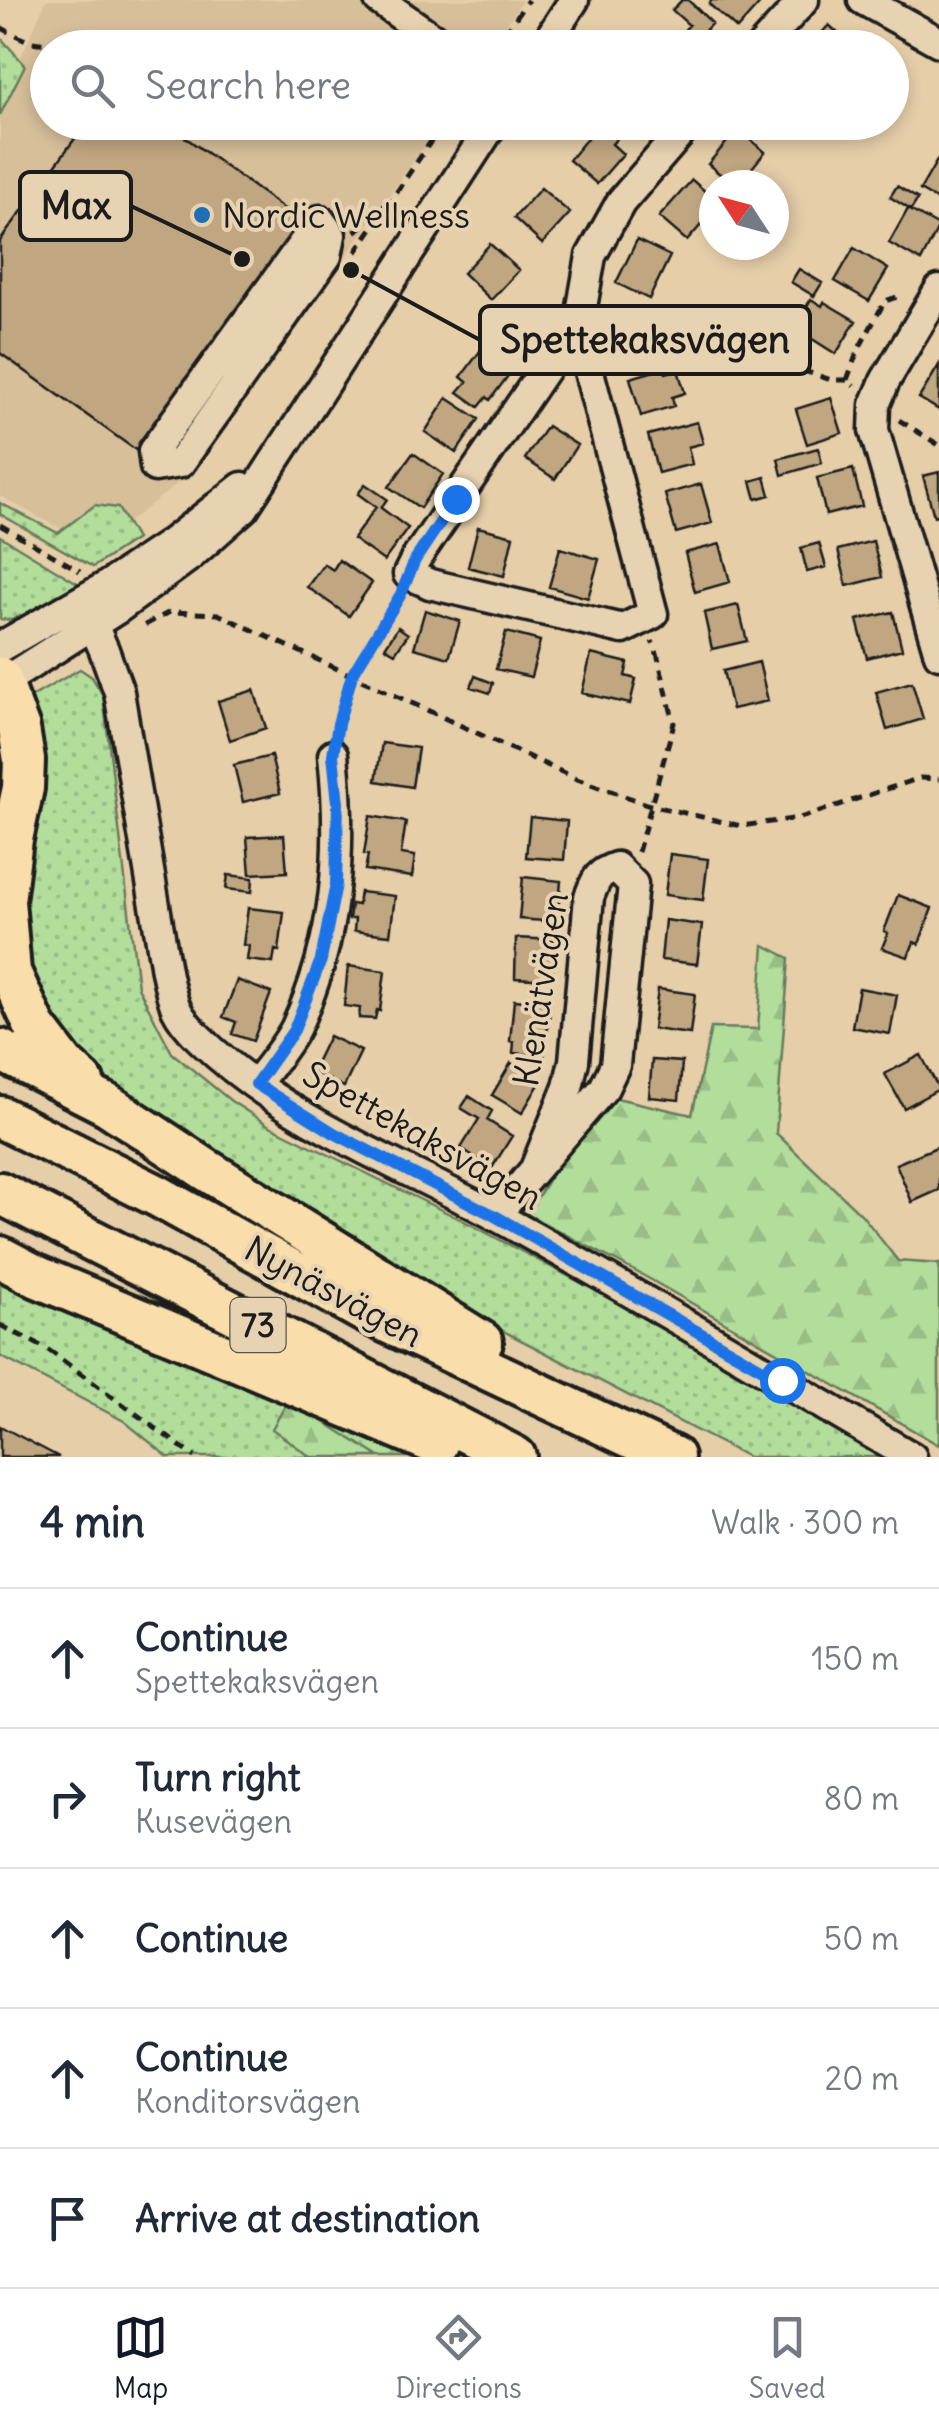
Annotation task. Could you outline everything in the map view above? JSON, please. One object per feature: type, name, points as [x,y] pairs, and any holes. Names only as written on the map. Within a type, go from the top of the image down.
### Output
[{"type":"highway","points":[[1,673],[19,729],[24,760],[4,902],[10,972],[35,1027],[64,1065],[108,1105]]},
{"type":"highway","points":[[0,1050],[108,1105],[205,1170],[634,1437]]},
{"type":"highway","name":"Nynäsvägen","points":[[0,1117],[158,1196],[366,1312],[673,1457]]},
{"type":"highway","name":"Nynäsvägen","points":[[0,1192],[515,1457]]},
{"type":"highway","points":[[0,1257],[19,1274],[468,1457]]},
{"type":"street","points":[[379,0],[422,30]]},
{"type":"street","points":[[555,30],[574,0]]},
{"type":"street","points":[[776,30],[804,0]]},
{"type":"street","points":[[863,0],[939,42]]},
{"type":"street","points":[[1,673],[87,612],[271,464],[482,140]]},
{"type":"street","points":[[580,339],[560,346],[408,574],[430,584],[623,629],[654,614],[580,339],[591,256],[620,202],[674,140]]},
{"type":"street","points":[[320,220],[332,235],[327,256],[180,462],[155,467],[154,450],[320,220]]},
{"type":"street","points":[[939,290],[885,381],[876,404],[874,430],[939,654]]},
{"type":"street","name":"Spettekaksvägen","points":[[87,612],[119,692],[175,1010],[199,1038],[256,1084],[334,1133],[495,1216],[912,1457]]},
{"type":"street","points":[[256,1084],[294,1030],[321,960],[336,884],[338,803],[333,755]]},
{"type":"street","name":"Klenätvägen","points":[[495,1216],[604,1088],[615,1064],[633,884],[616,867],[603,871],[589,897],[574,1060],[568,1087],[536,1166]]},
{"type":"path","points":[[507,30],[528,0]]},
{"type":"path","points":[[0,28],[30,41]]},
{"type":"path","points":[[327,256],[394,198]]},
{"type":"path","points":[[847,380],[858,350],[885,302],[910,292]]},
{"type":"path","points":[[580,339],[632,347],[683,342],[726,345],[831,380],[847,380],[939,445]]},
{"type":"path","points":[[333,755],[352,675],[401,594],[408,574]]},
{"type":"path","points":[[104,650],[170,612],[218,614],[577,779],[650,805],[742,826],[800,818],[920,778],[939,779]]},
{"type":"path","points":[[624,874],[638,852],[674,723],[657,653],[642,620]]},
{"type":"path","points":[[0,1325],[47,1349],[196,1457]]},
{"type":"shaded area","points":[[46,0],[523,0],[503,30],[33,30]]},
{"type":"shaded area","points":[[30,37],[30,140],[429,140],[192,472],[96,548],[0,496],[0,105]]},
{"type":"green space","points":[[0,37],[25,65],[0,115]]},
{"type":"green space","points":[[0,503],[58,533],[95,505],[118,508],[136,539],[93,567],[0,514]]},
{"type":"green space","points":[[0,536],[84,587],[12,620],[0,619]]},
{"type":"green space","points":[[80,669],[92,677],[103,695],[138,987],[172,1053],[268,1125],[470,1224],[668,1329],[882,1457],[748,1457],[482,1320],[121,1093],[61,1041],[21,969],[23,702]]},
{"type":"green space","points":[[764,945],[789,958],[776,1133],[862,1215],[898,1261],[939,1264],[939,1445],[646,1277],[527,1214],[567,1150],[616,1098],[692,1115],[711,1028],[758,1029]]},
{"type":"green space","points":[[0,1283],[71,1306],[423,1457],[168,1457],[124,1421],[0,1356]]},
{"type":"green space","points":[[289,1399],[379,1457],[311,1457],[272,1429]]},
{"type":"building","points":[[682,0],[688,0],[712,23],[706,30],[684,30],[689,25],[672,10]]},
{"type":"building","points":[[712,0],[763,0],[737,29],[709,4]]},
{"type":"building","points":[[74,140],[189,140],[301,221],[137,451],[0,353],[0,241]]},
{"type":"building","points":[[586,140],[616,140],[612,144],[623,154],[597,184],[569,160]]},
{"type":"building","points":[[729,140],[751,140],[765,152],[750,170],[715,170],[708,164]]},
{"type":"building","points":[[939,157],[939,201],[920,190]]},
{"type":"building","points":[[692,180],[699,186],[699,227],[687,241],[659,217]]},
{"type":"building","points":[[897,186],[918,199],[911,210],[890,197]]},
{"type":"building","points":[[541,188],[570,213],[542,244],[514,218]]},
{"type":"building","points":[[908,209],[939,226],[921,261],[889,243]]},
{"type":"building","points":[[637,240],[670,256],[649,299],[616,283]]},
{"type":"building","points":[[490,244],[519,270],[491,300],[463,273]]},
{"type":"building","points":[[854,248],[888,269],[869,301],[835,281]]},
{"type":"building","points":[[799,269],[822,283],[814,296],[791,282]]},
{"type":"building","points":[[811,299],[822,306],[824,302],[856,321],[836,354],[806,335],[811,326],[799,319]]},
{"type":"building","points":[[486,343],[516,365],[490,400],[487,397],[479,407],[458,392],[467,382],[461,377]]},
{"type":"building","points":[[939,365],[939,410],[919,398]]},
{"type":"building","points":[[665,368],[666,373],[678,370],[685,393],[672,397],[674,406],[641,416],[630,378]]},
{"type":"building","points":[[447,398],[479,419],[456,453],[425,432]]},
{"type":"building","points":[[831,398],[842,433],[807,444],[796,409]]},
{"type":"building","points":[[697,422],[703,443],[688,447],[692,464],[658,473],[648,435]]},
{"type":"building","points":[[547,426],[577,445],[555,479],[525,459]]},
{"type":"building","points":[[818,448],[822,463],[782,475],[778,459]]},
{"type":"building","points":[[413,453],[443,474],[420,508],[389,487]]},
{"type":"building","points":[[853,469],[862,506],[826,515],[817,478]]},
{"type":"building","points":[[939,472],[939,514],[934,516],[923,476]]},
{"type":"building","points":[[765,477],[770,495],[756,499],[751,481]]},
{"type":"building","points":[[365,484],[387,499],[381,508],[408,528],[384,561],[353,539],[376,507],[358,494]]},
{"type":"building","points":[[701,484],[712,523],[676,533],[665,494]]},
{"type":"building","points":[[478,527],[513,536],[504,576],[468,567]]},
{"type":"building","points":[[873,541],[882,577],[847,586],[838,550]]},
{"type":"building","points":[[819,543],[826,567],[807,572],[801,548]]},
{"type":"building","points":[[720,544],[730,582],[695,592],[685,553]]},
{"type":"building","points":[[560,548],[599,559],[588,598],[549,587]]},
{"type":"building","points":[[339,560],[372,583],[349,616],[307,587],[324,564],[333,570]]},
{"type":"building","points":[[738,605],[747,641],[712,649],[704,613]]},
{"type":"building","points":[[425,610],[460,621],[449,658],[414,648]]},
{"type":"building","points":[[893,612],[902,649],[867,658],[857,620]]},
{"type":"building","points":[[398,627],[408,634],[395,653],[385,647]]},
{"type":"building","points":[[506,632],[540,641],[531,677],[496,669]]},
{"type":"building","points":[[591,654],[628,663],[625,676],[636,679],[630,704],[582,693]]},
{"type":"building","points":[[759,662],[768,701],[732,709],[723,671]]},
{"type":"building","points":[[475,676],[493,683],[490,693],[471,687]]},
{"type":"building","points":[[912,682],[923,719],[887,730],[876,692]]},
{"type":"building","points":[[254,690],[266,728],[230,740],[218,701]]},
{"type":"building","points":[[382,743],[418,748],[412,787],[376,781]]},
{"type":"building","points":[[271,756],[280,793],[243,802],[234,765]]},
{"type":"building","points":[[370,816],[406,822],[401,854],[415,856],[412,877],[365,870]]},
{"type":"building","points":[[530,817],[567,821],[564,860],[526,857]]},
{"type":"building","points":[[284,835],[287,872],[250,874],[247,837]]},
{"type":"building","points":[[670,854],[708,859],[703,900],[665,895]]},
{"type":"building","points":[[228,875],[253,878],[252,892],[226,889]]},
{"type":"building","points":[[523,877],[561,881],[557,922],[519,919]]},
{"type":"building","points":[[360,892],[395,896],[390,935],[354,931],[355,919],[349,919],[351,904],[358,905]]},
{"type":"building","points":[[898,895],[932,908],[919,944],[914,942],[908,957],[882,948]]},
{"type":"building","points":[[248,908],[284,912],[279,951],[275,950],[273,963],[247,960],[249,946],[243,945]]},
{"type":"building","points":[[665,920],[702,925],[697,964],[661,960]]},
{"type":"building","points":[[516,938],[554,940],[552,980],[515,978]]},
{"type":"building","points":[[348,966],[385,971],[380,1011],[377,1010],[375,1019],[359,1018],[360,1008],[344,1006]]},
{"type":"building","points":[[237,980],[271,993],[253,1041],[232,1034],[236,1022],[223,1017]]},
{"type":"building","points":[[859,988],[897,995],[890,1034],[852,1027]]},
{"type":"building","points":[[658,989],[695,994],[690,1034],[653,1029]]},
{"type":"building","points":[[514,1000],[551,1003],[544,1056],[513,1053],[514,1042],[510,1041]]},
{"type":"building","points":[[329,1036],[361,1051],[344,1087],[312,1071]]},
{"type":"building","points":[[921,1055],[939,1089],[904,1108],[885,1074]]},
{"type":"building","points":[[652,1060],[682,1062],[679,1100],[649,1097]]},
{"type":"building","points":[[511,1063],[541,1081],[522,1113],[492,1095]]},
{"type":"building","points":[[469,1096],[492,1111],[487,1120],[512,1136],[492,1168],[461,1148],[479,1119],[461,1108]]},
{"type":"building","points":[[939,1146],[939,1190],[912,1202],[896,1164]]},
{"type":"building","points":[[0,1426],[59,1457],[0,1457]]},
{"type":"place","name":"Nordic Wellness","points":[[202,215]]},
{"type":"place","name":"Max","points":[[242,259]]},
{"type":"place","name":"Spettekaksvägen","points":[[351,270]]},
{"type":"route","points":[[456,499],[415,560],[401,594],[352,675],[333,755],[338,803],[336,884],[321,960],[294,1030],[256,1084],[334,1133],[495,1216],[782,1380]]}]
